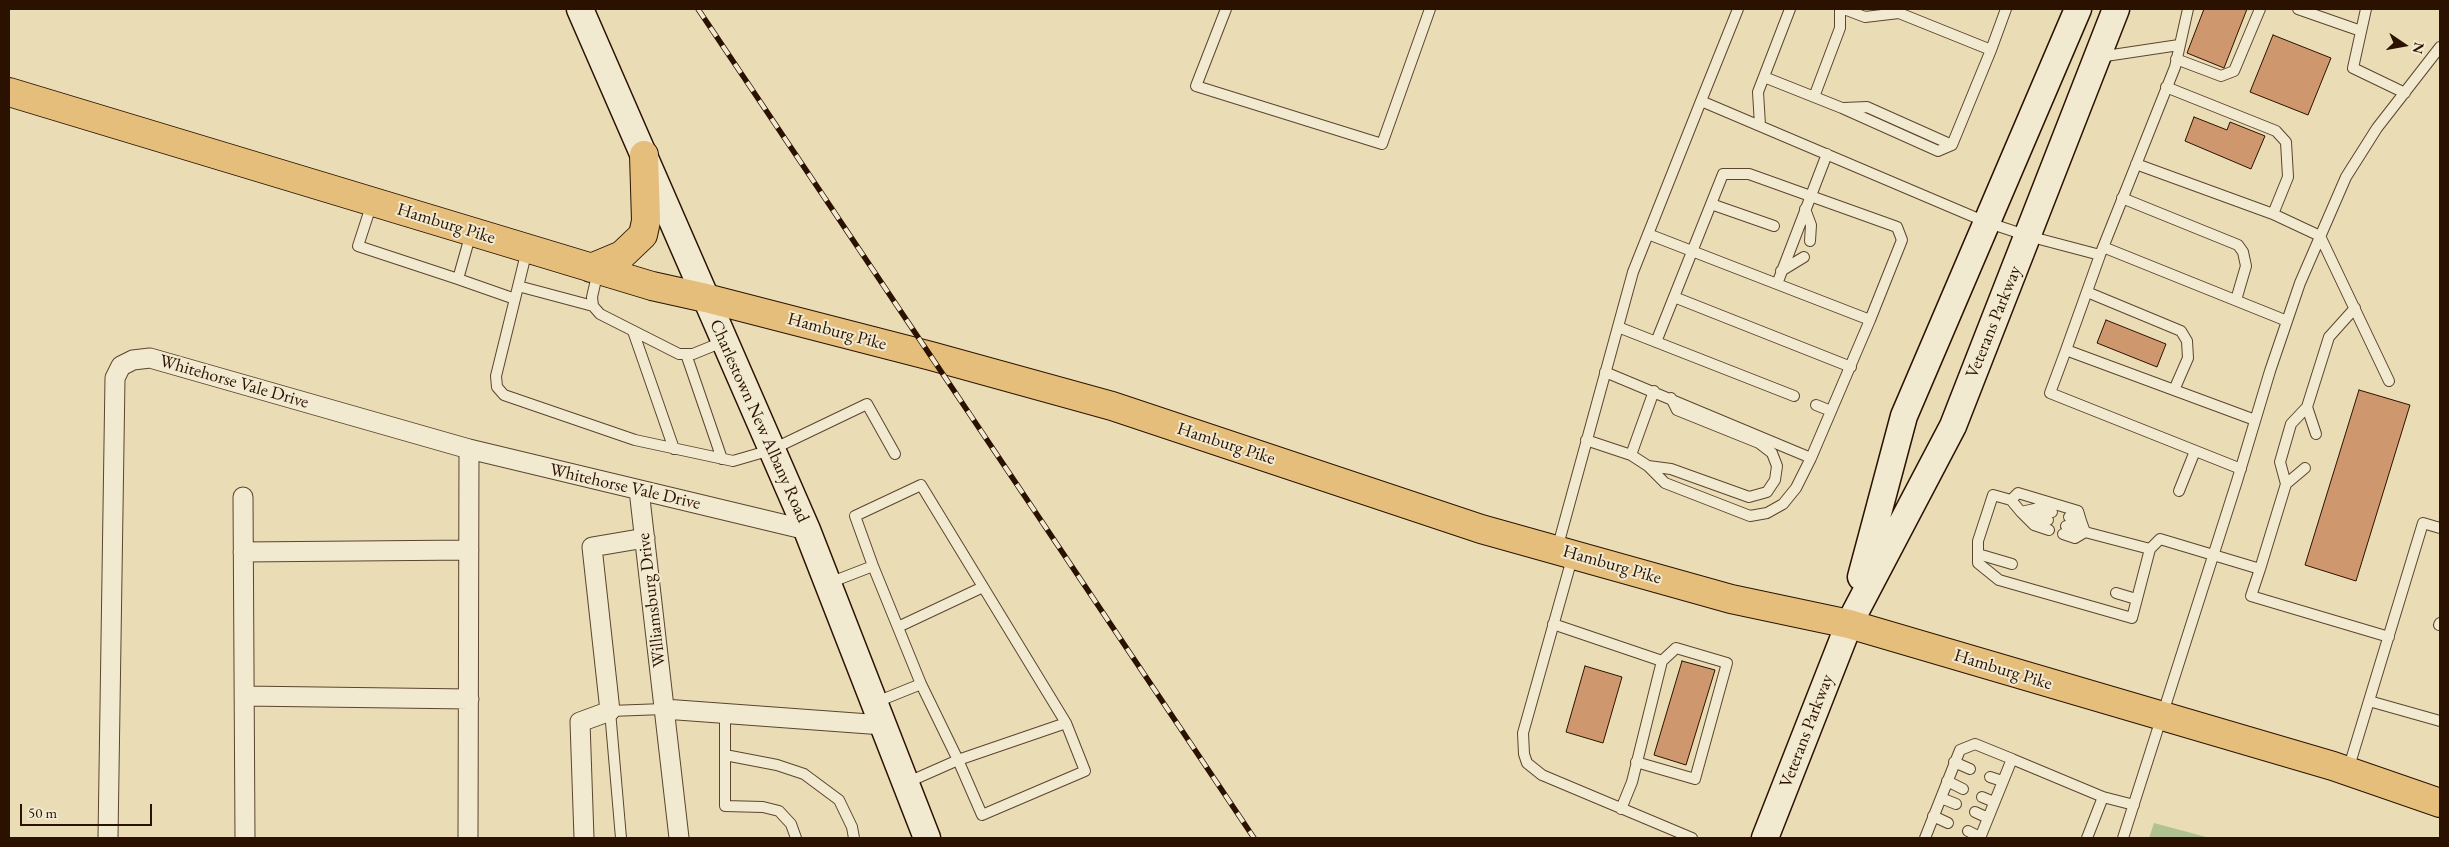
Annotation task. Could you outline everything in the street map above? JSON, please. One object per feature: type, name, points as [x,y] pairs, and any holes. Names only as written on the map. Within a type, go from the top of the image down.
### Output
[{"type":"main road","name":"Charlestown New Albany Road","points":[[580,9],[807,530],[927,838]]},
{"type":"main road","name":"Veterans Parkway","points":[[1849,624],[1904,416],[2078,9]]},
{"type":"main road","name":"Veterans Parkway","points":[[1765,838],[1849,624],[1952,426],[2116,9]]},
{"type":"main road","name":"Hamburg Pike","points":[[9,92],[652,286],[706,298],[1112,406],[1481,529],[1731,599],[1849,624],[2348,771],[2440,803]]},
{"type":"main road","points":[[595,269],[622,256],[643,235],[646,221],[644,155]]},
{"type":"street","name":"Whitehorse Vale Drive","points":[[108,838],[115,378],[121,366],[133,360],[150,358],[469,449],[807,530]]},
{"type":"street","points":[[468,838],[469,449]]},
{"type":"street","name":"Williamsburg Drive","points":[[639,490],[679,838]]},
{"type":"street","points":[[243,497],[245,838]]},
{"type":"street","points":[[584,838],[580,722],[610,712],[592,547],[645,538]]},
{"type":"street","points":[[243,552],[469,550]]},
{"type":"street","points":[[244,696],[469,699]]},
{"type":"street","points":[[664,709],[725,713],[878,714]]},
{"type":"lane","points":[[1226,9],[1196,86],[1382,144],[1430,9]]},
{"type":"lane","points":[[1692,838],[1542,775],[1527,763],[1524,754],[1523,733],[1553,624],[1586,440],[1633,272],[1738,9]]},
{"type":"lane","points":[[1760,125],[1758,92],[1790,9]]},
{"type":"lane","points":[[1814,97],[1840,28],[1840,9]]},
{"type":"lane","points":[[1844,9],[1865,17],[1899,12],[1991,50]]},
{"type":"lane","points":[[1764,77],[1842,108],[1938,151],[1952,145],[2006,9]]},
{"type":"lane","points":[[2188,9],[2176,59],[2166,87],[2101,251],[2050,393],[2241,469]]},
{"type":"lane","points":[[2176,59],[2221,76],[2234,71],[2260,9]]},
{"type":"lane","points":[[2298,9],[2361,31]]},
{"type":"lane","points":[[2366,9],[2353,68],[2405,93]]},
{"type":"lane","points":[[2098,57],[2179,45]]},
{"type":"lane","points":[[2123,838],[2287,321],[2320,236],[2346,177],[2377,128],[2440,47]]},
{"type":"lane","points":[[2166,87],[2276,131],[2286,142],[2288,177],[2273,214]]},
{"type":"lane","points":[[1701,101],[1986,222],[2028,236],[2101,251],[2236,300],[2287,321]]},
{"type":"lane","points":[[1777,284],[1827,154]]},
{"type":"lane","points":[[2136,164],[2273,214],[2320,236],[2389,381]]},
{"type":"lane","points":[[1586,440],[1631,455],[1648,466],[1665,483],[1750,516],[1767,513],[1783,504],[1796,488],[1811,458],[1851,367],[1902,240],[1897,227],[1749,174],[1723,174],[1656,342]]},
{"type":"lane","points":[[2122,198],[2238,245],[2243,252],[2246,266],[2236,300]]},
{"type":"lane","points":[[372,202],[358,246],[515,299]]},
{"type":"lane","points":[[1711,204],[1774,226]]},
{"type":"lane","points":[[1805,209],[1811,225],[1810,241]]},
{"type":"lane","points":[[458,279],[471,232]]},
{"type":"lane","points":[[1648,234],[1870,320]]},
{"type":"lane","points":[[528,249],[496,376],[497,387],[504,395],[635,440],[733,461],[771,450],[867,404],[895,454]]},
{"type":"lane","points":[[1781,271],[1804,257]]},
{"type":"lane","points":[[595,269],[592,297],[594,306],[600,314],[679,354],[693,354],[725,341]]},
{"type":"lane","points":[[518,286],[594,306]]},
{"type":"lane","points":[[2087,292],[2182,331],[2187,341],[2188,358],[2174,390]]},
{"type":"lane","points":[[1674,297],[1851,367]]},
{"type":"lane","points":[[2355,308],[2329,337],[2307,407],[2291,424],[2280,462],[2286,484],[2251,596],[2389,637]]},
{"type":"lane","points":[[1618,327],[1794,396]]},
{"type":"lane","points":[[634,331],[674,449]]},
{"type":"lane","points":[[2066,350],[2255,420]]},
{"type":"lane","points":[[686,354],[722,459]]},
{"type":"lane","points":[[1605,372],[1811,458]]},
{"type":"lane","points":[[1631,455],[1654,391]]},
{"type":"lane","points":[[1648,466],[1671,469],[1749,497],[1768,492],[1775,480],[1777,466],[1772,452],[1759,443],[1678,410],[1671,398]]},
{"type":"lane","points":[[1816,405],[1831,411]]},
{"type":"lane","points":[[2307,407],[2316,434]]},
{"type":"lane","points":[[2179,491],[2195,451]]},
{"type":"lane","points":[[2286,484],[2305,468]]},
{"type":"lane","points":[[921,485],[983,587],[1066,723],[1085,771],[982,815],[958,760],[920,684],[855,516],[921,485]]},
{"type":"lane","points":[[2010,500],[2018,493],[2078,511],[2085,532]]},
{"type":"lane","points":[[2021,512],[2038,508],[2049,521],[2034,525],[2021,512],[2010,500],[1993,495],[1978,541],[1978,563],[1999,580],[2132,618],[2150,549],[2160,539],[2260,569]]},
{"type":"lane","points":[[2081,521],[2066,526],[2150,549]]},
{"type":"lane","points":[[2348,771],[2423,523],[2440,528]]},
{"type":"lane","points":[[1978,554],[2012,564]]},
{"type":"lane","points":[[828,584],[873,566]]},
{"type":"lane","points":[[898,628],[983,587]]},
{"type":"lane","points":[[2116,593],[2136,599]]},
{"type":"lane","points":[[1553,624],[1662,661]]},
{"type":"lane","points":[[1621,809],[1636,762],[1662,661],[1676,648],[1728,663],[1695,779],[1636,762]]},
{"type":"lane","points":[[878,714],[920,684]]},
{"type":"lane","points":[[2369,701],[2440,721]]},
{"type":"lane","points":[[621,838],[610,712],[664,709]]},
{"type":"lane","points":[[725,713],[725,806],[763,807],[779,811],[791,824],[796,838]]},
{"type":"lane","points":[[905,783],[958,760],[1066,723]]},
{"type":"lane","points":[[1929,837],[1933,816],[1954,762],[1960,750],[1975,744],[2103,797],[2134,805]]},
{"type":"lane","points":[[725,755],[777,765],[804,774],[839,800],[854,838]]},
{"type":"lane","points":[[1968,831],[1980,837],[2012,759]]},
{"type":"lane","points":[[1954,762],[1970,768]]},
{"type":"lane","points":[[1990,777],[2002,781]]},
{"type":"lane","points":[[1947,782],[1963,789]]},
{"type":"lane","points":[[1982,797],[1994,802]]},
{"type":"lane","points":[[2087,838],[2103,797]]},
{"type":"lane","points":[[1941,798],[1956,804]]},
{"type":"lane","points":[[1975,812],[1988,818]]},
{"type":"lane","points":[[1933,816],[1948,823]]},
{"type":"green space","points":[[2154,823],[2210,838],[2149,838]]},
{"type":"building","points":[[2204,9],[2247,9],[2224,68],[2187,53]]},
{"type":"building","points":[[2273,35],[2331,58],[2308,115],[2250,92]]},
{"type":"building","points":[[2194,117],[2227,130],[2230,122],[2265,136],[2251,169],[2185,141]]},
{"type":"building","points":[[2106,320],[2166,344],[2157,367],[2097,343]]},
{"type":"building","points":[[2359,390],[2410,405],[2356,581],[2305,565]]},
{"type":"building","points":[[1682,661],[1715,670],[1686,765],[1654,755]]},
{"type":"building","points":[[1585,666],[1622,677],[1603,743],[1566,732]]},
{"type":"railway","points":[[698,9],[1254,838]]}]
